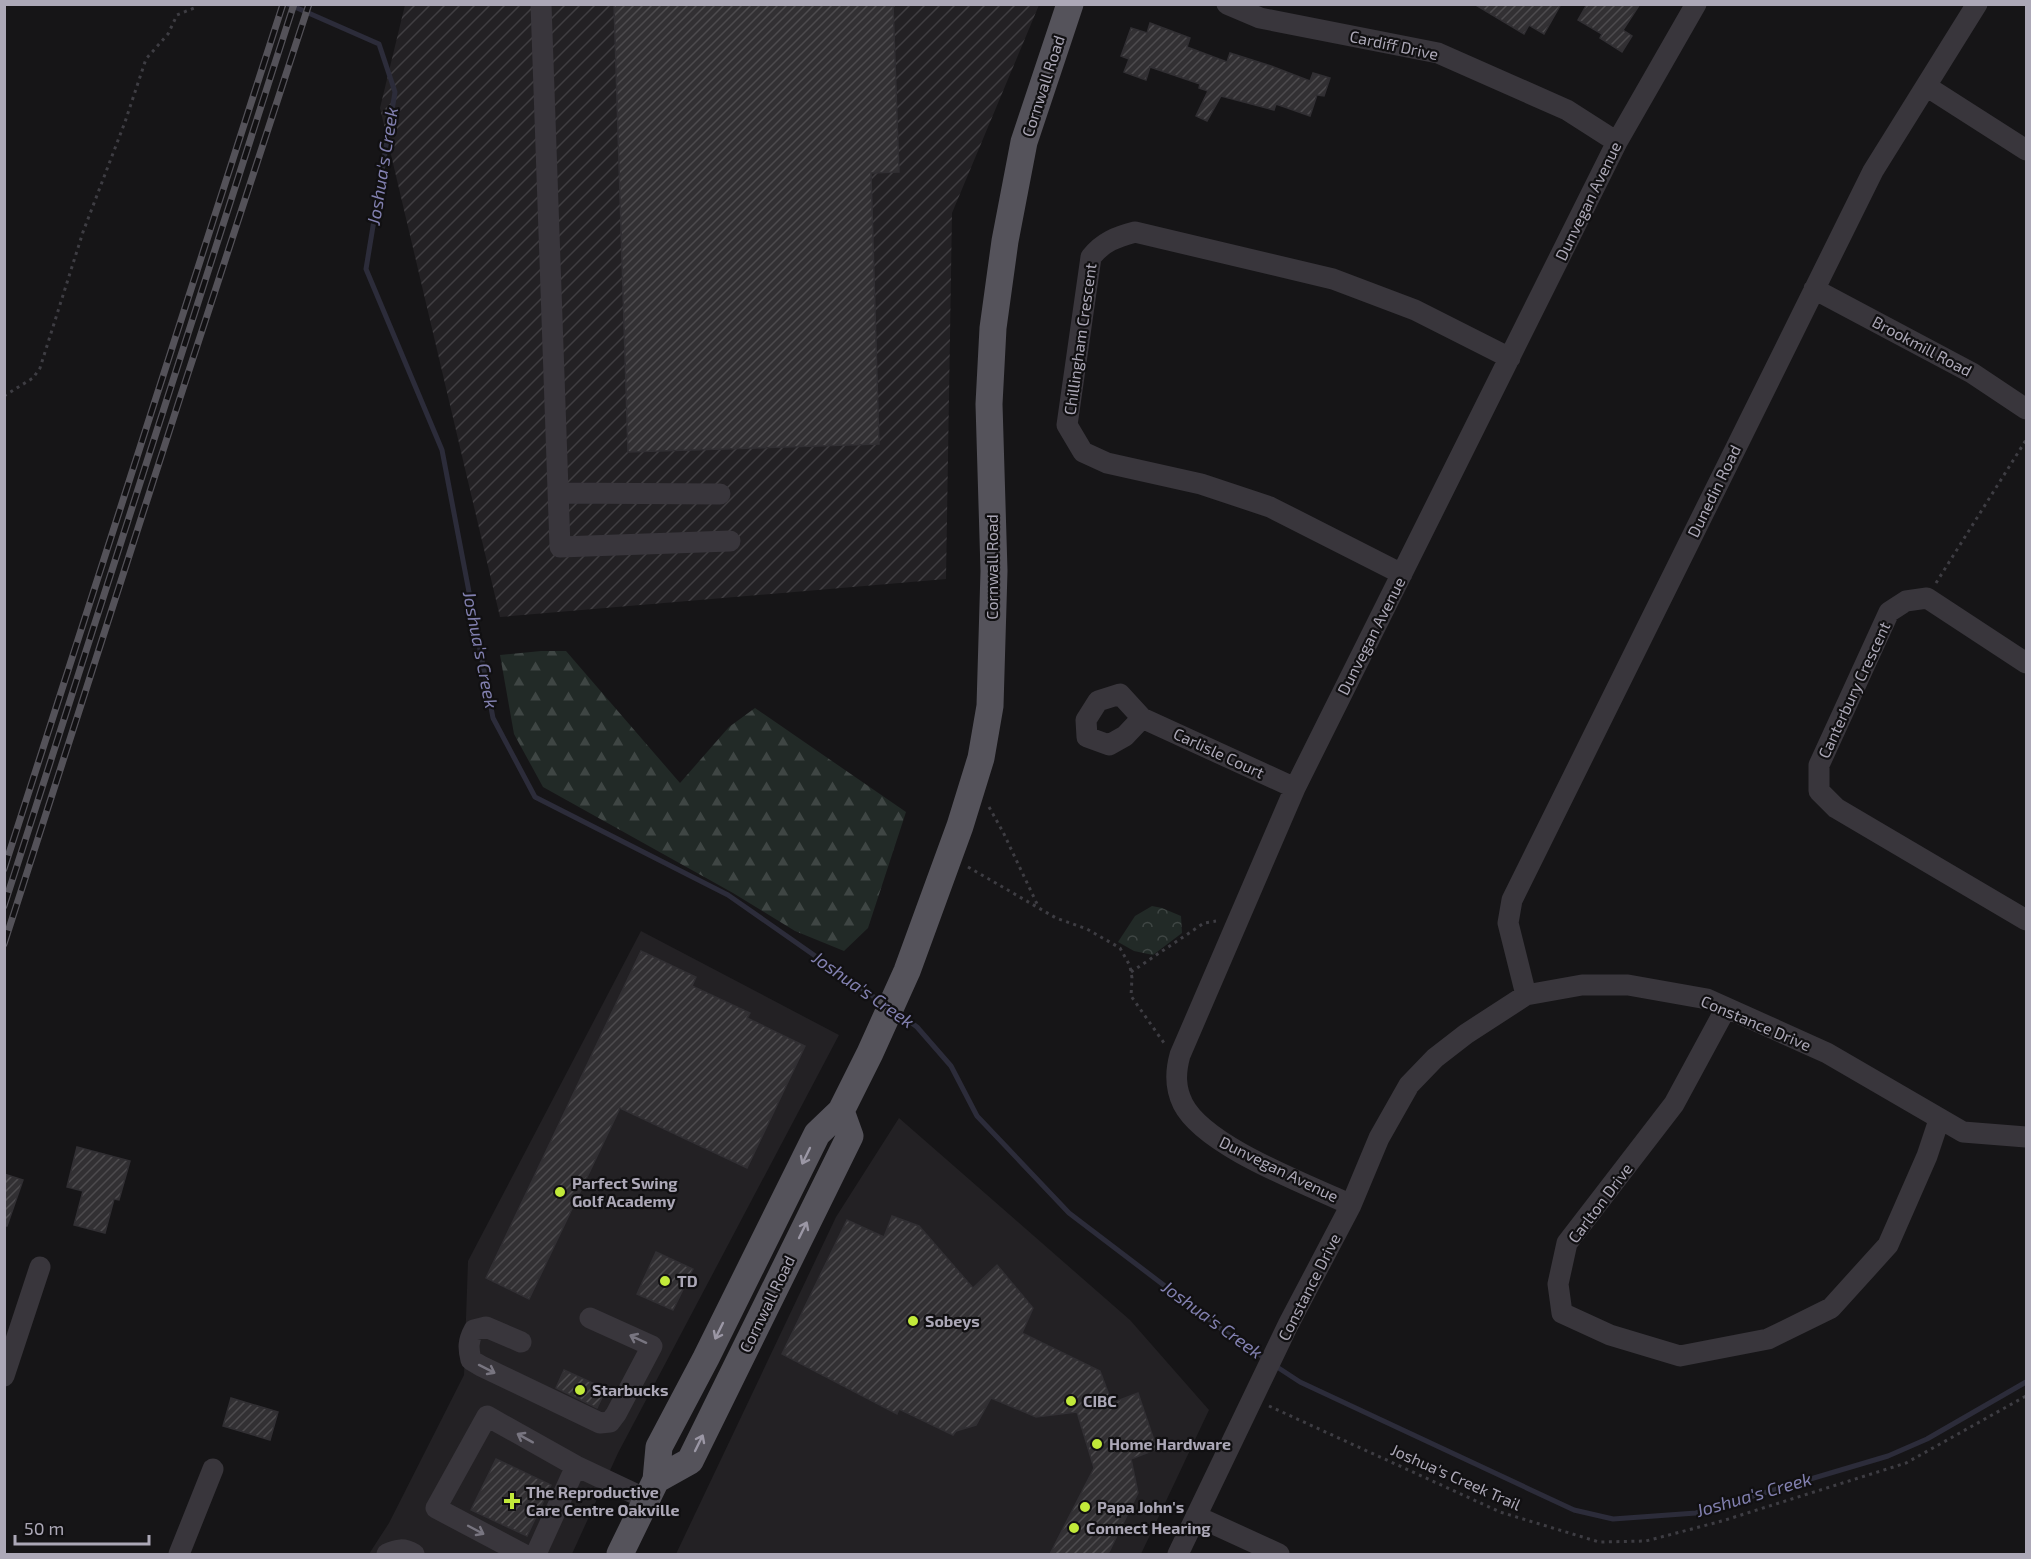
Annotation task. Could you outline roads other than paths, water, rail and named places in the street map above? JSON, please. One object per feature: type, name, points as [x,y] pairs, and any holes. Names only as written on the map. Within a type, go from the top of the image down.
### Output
[{"type":"main road","name":"Cornwall Road","points":[[620,1554],[651,1490],[659,1447],[706,1358],[817,1134],[841,1111],[870,1053],[907,971],[981,758],[990,706],[994,571],[988,404],[993,328],[1005,241],[1024,142],[1070,4]]},
{"type":"street","points":[[541,4],[560,547],[730,541]]},
{"type":"street","name":"Cardiff Drive","points":[[1227,4],[1260,18],[1438,53],[1567,110],[1617,142]]},
{"type":"street","name":"Dunvegan Avenue","points":[[1351,1205],[1237,1152],[1214,1137],[1184,1107],[1178,1091],[1175,1072],[1180,1055],[1295,788],[1617,142],[1696,4]]},
{"type":"street","name":"Dunedin Road","points":[[1526,995],[1508,923],[1512,900],[1872,171],[1977,4]]},
{"type":"street","points":[[1926,86],[2026,150]]},
{"type":"street","name":"Chillingham Crescent","points":[[1402,574],[1270,507],[1200,484],[1107,463],[1083,452],[1067,425],[1090,257],[1108,240],[1135,231],[1333,279],[1414,310],[1510,358]]},
{"type":"street","name":"Brookmill Road","points":[[1814,289],[1972,373],[2026,409]]},
{"type":"street","points":[[558,494],[720,494]]},
{"type":"street","name":"Canterbury Crescent","points":[[2026,663],[1927,598],[1906,601],[1889,612],[1819,765],[1819,791],[1836,808],[2026,920]]},
{"type":"street","name":"Carlisle Court","points":[[1142,718],[1295,788]]},
{"type":"street","name":"Constance Drive","points":[[1178,1554],[1288,1325],[1351,1205],[1379,1138],[1409,1086],[1435,1058],[1466,1034],[1526,995],[1582,984],[1628,985],[1707,999],[1827,1053],[1963,1132],[2026,1137]]},
{"type":"street","name":"Carlton Drive","points":[[1726,1008],[1674,1104],[1567,1242],[1558,1284],[1562,1313],[1610,1335],[1680,1356],[1768,1339],[1832,1308],[1888,1245],[1927,1156],[1939,1120]]},
{"type":"street","points":[[4,1376],[40,1267]]},
{"type":"street","points":[[521,1342],[486,1327],[474,1330],[468,1350],[471,1360],[481,1366],[600,1423],[610,1422],[652,1346],[590,1318]]},
{"type":"street","points":[[523,1554],[436,1508],[486,1416],[576,1466],[651,1490]]},
{"type":"street","points":[[536,1554],[576,1466]]},
{"type":"street","points":[[179,1554],[213,1469]]},
{"type":"street","points":[[1196,1516],[1279,1554]]},
{"type":"street","points":[[387,1554],[397,1550],[407,1550],[414,1554]]},
{"type":"waterway","name":"Joshua's Creek","points":[[288,4],[379,44],[395,92],[366,269],[442,450],[493,718],[535,797],[728,895],[884,1004]]},
{"type":"waterway","name":"Joshua's Creek","points":[[897,1012],[917,1027],[951,1066],[977,1116],[1069,1213],[1228,1334],[1266,1359]]},
{"type":"waterway","name":"Joshua's Creek","points":[[1274,1365],[1300,1382],[1574,1510],[1613,1519],[1696,1513],[1888,1456],[1927,1439],[2026,1382]]},
{"type":"railway","points":[[4,869],[283,4]]},
{"type":"railway","points":[[4,906],[294,4]]},
{"type":"railway","points":[[4,944],[309,4]]},
{"type":"place","name":"Parfect Swing Golf Academy","points":[[560,1192]]},
{"type":"place","name":"TD","points":[[665,1281]]},
{"type":"place","name":"Sobeys","points":[[913,1321]]},
{"type":"place","name":"Starbucks","points":[[580,1390]]},
{"type":"place","name":"CIBC","points":[[1071,1401]]},
{"type":"place","name":"Home Hardware","points":[[1097,1444]]},
{"type":"place","name":"The Reproductive Care Centre Oakville","points":[[512,1501]]},
{"type":"place","name":"Papa John's","points":[[1085,1507]]},
{"type":"place","name":"Connect Hearing","points":[[1074,1528]]}]
